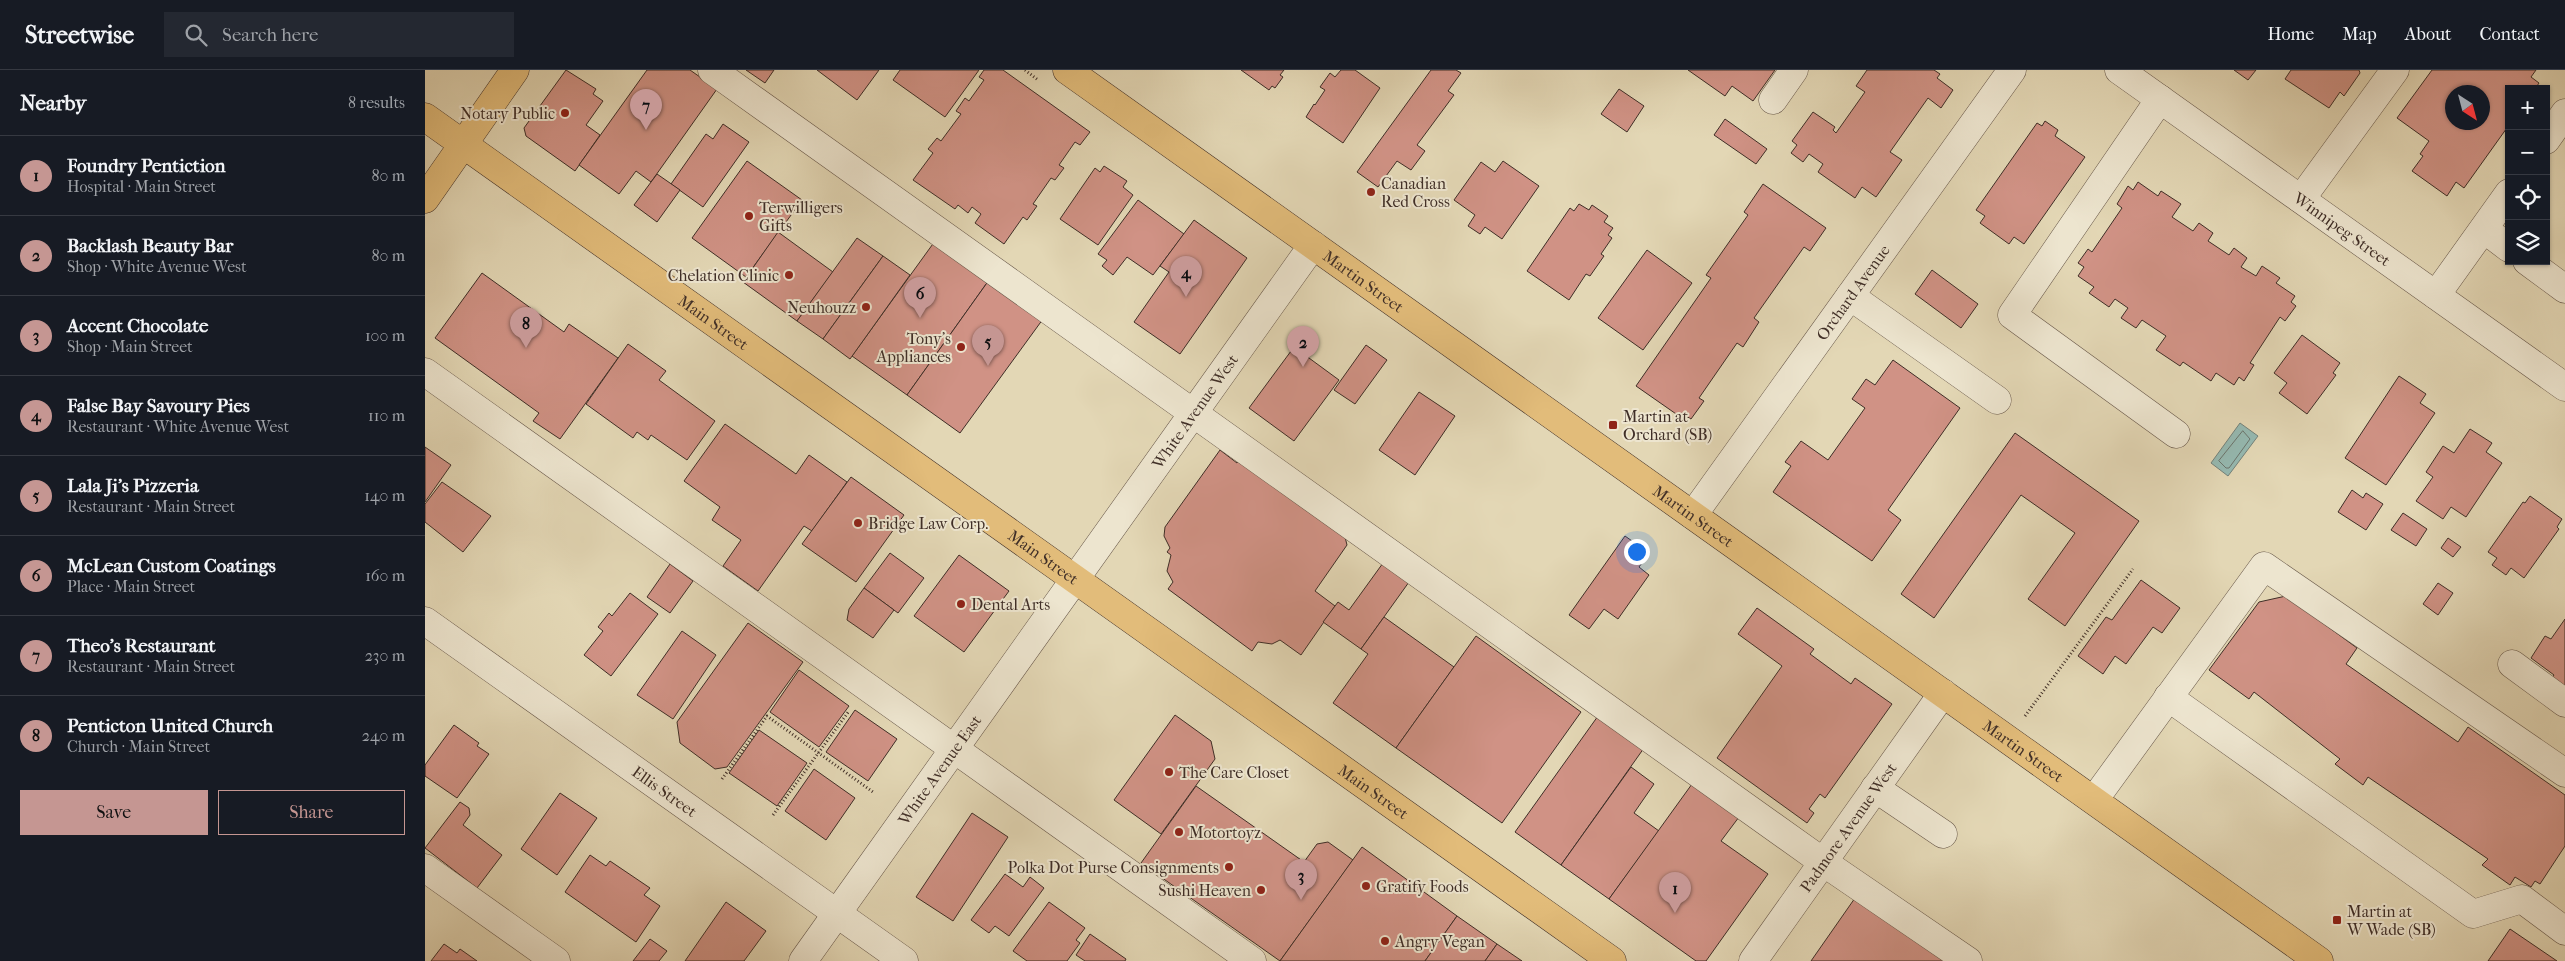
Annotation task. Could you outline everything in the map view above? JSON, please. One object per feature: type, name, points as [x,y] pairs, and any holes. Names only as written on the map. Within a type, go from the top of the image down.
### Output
[{"type":"main road","points":[[425,199],[515,70]]},
{"type":"main road","name":"Martin Street","points":[[1067,70],[2319,961]]},
{"type":"main road","name":"Main Street","points":[[425,116],[1612,961]]},
{"type":"street","points":[[712,70],[1823,862],[1968,961]]},
{"type":"street","points":[[1773,100],[1794,70]]},
{"type":"street","name":"Orchard Avenue","points":[[1693,515],[2012,70]]},
{"type":"street","name":"Winnipeg Street","points":[[2119,70],[2565,387]]},
{"type":"street","points":[[2301,199],[2395,70]]},
{"type":"street","points":[[2160,99],[2011,315],[2176,434]]},
{"type":"street","points":[[2550,134],[2565,113]]},
{"type":"street","points":[[2436,296],[2505,199]]},
{"type":"street","points":[[2484,229],[2505,245]]},
{"type":"street","name":"White Avenue West","points":[[1075,578],[1313,245]]},
{"type":"street","points":[[2532,265],[2565,289]]},
{"type":"street","points":[[1850,296],[1997,400]]},
{"type":"street","points":[[425,372],[1252,961]]},
{"type":"street","points":[[2094,800],[2264,566],[2565,773]]},
{"type":"street","name":"White Avenue East","points":[[803,961],[1075,578]]},
{"type":"street","name":"Ellis Street","points":[[425,621],[904,961]]},
{"type":"street","points":[[2512,664],[2565,703]]},
{"type":"street","name":"Padmore Avenue West","points":[[1753,961],[1943,693]]},
{"type":"street","points":[[2168,696],[2473,914],[2521,899],[2565,931]]},
{"type":"street","points":[[1875,788],[1943,834]]},
{"type":"street","points":[[425,868],[556,961]]},
{"type":"path","points":[[2008,739],[2133,569]]},
{"type":"path","points":[[773,815],[853,706]]},
{"type":"path","points":[[722,779],[767,716],[873,792]]},
{"type":"water","points":[[2240,423],[2258,436],[2228,476],[2211,463]]},
{"type":"building","name":"Notary Public","points":[[566,70],[596,89],[593,94],[603,101],[586,125],[600,135],[575,171],[526,136],[524,128]]},
{"type":"building","points":[[647,70],[690,70],[717,89],[651,182],[636,171],[619,194],[579,165]]},
{"type":"building","points":[[746,70],[774,70],[765,83]]},
{"type":"building","points":[[817,70],[879,70],[857,100]]},
{"type":"building","points":[[900,70],[979,70],[945,117],[893,80]]},
{"type":"building","points":[[984,70],[1003,70],[1090,132],[1080,145],[1075,142],[1059,165],[1064,168],[1055,180],[1051,178],[1033,204],[1037,206],[1027,220],[1023,217],[1004,244],[975,223],[981,214],[972,207],[968,213],[958,205],[955,209],[913,180],[933,153],[928,149],[937,138],[941,141],[961,114],[956,111],[965,98],[969,101],[984,80],[979,77]]},
{"type":"building","points":[[1241,70],[1284,70],[1280,75],[1283,77],[1275,88],[1272,86],[1269,90]]},
{"type":"building","points":[[1341,70],[1355,70],[1380,88],[1343,143],[1306,117],[1325,90],[1320,87],[1330,73],[1335,77]]},
{"type":"building","points":[[1431,70],[1456,70],[1461,73],[1448,91],[1454,95],[1417,145],[1425,151],[1411,170],[1397,161],[1378,187],[1357,172]]},
{"type":"building","points":[[1688,70],[1775,70],[1753,101],[1732,86],[1725,96]]},
{"type":"building","points":[[1867,70],[1934,70],[1940,74],[1937,78],[1953,90],[1941,108],[1928,98],[1890,152],[1902,160],[1876,197],[1862,187],[1855,198],[1818,172],[1823,164],[1809,154],[1803,162],[1791,153],[1797,145],[1792,141],[1813,112],[1835,127],[1833,130],[1836,133],[1865,92],[1856,86]]},
{"type":"building","points":[[2234,70],[2256,70],[2248,80]]},
{"type":"building","points":[[2291,70],[2359,70],[2360,73],[2344,96],[2340,92],[2329,108],[2285,79]]},
{"type":"building","points":[[2432,70],[2536,70],[2531,77],[2539,83],[2538,85],[2505,85],[2505,131],[2464,188],[2456,182],[2447,196],[2412,171],[2423,156],[2420,154],[2429,141],[2397,118]]},
{"type":"building","points":[[1619,89],[1644,106],[1627,132],[1601,114]]},
{"type":"building","points":[[1725,119],[1767,149],[1756,164],[1714,135]]},
{"type":"building","points":[[2045,121],[2058,130],[2055,136],[2085,157],[2024,244],[2014,237],[2009,244],[1980,223],[1985,216],[1976,210],[2037,123],[2042,126]]},
{"type":"building","points":[[723,124],[749,142],[703,207],[671,184],[706,134],[713,139]]},
{"type":"building","name":"Terwilligers Gifts","points":[[747,161],[802,200],[746,277],[692,238]]},
{"type":"building","points":[[1503,161],[1539,186],[1502,239],[1485,227],[1480,234],[1468,226],[1475,215],[1454,200],[1481,162],[1495,172]]},
{"type":"building","points":[[1104,166],[1127,181],[1123,187],[1133,195],[1098,245],[1060,219],[1095,168],[1100,172]]},
{"type":"building","points":[[657,174],[680,190],[657,222],[634,205]]},
{"type":"building","points":[[2138,182],[2158,196],[2161,191],[2181,204],[2172,217],[2193,231],[2199,223],[2213,233],[2208,241],[2229,255],[2234,248],[2247,258],[2241,267],[2256,276],[2262,266],[2280,278],[2276,283],[2295,296],[2291,302],[2296,306],[2285,321],[2280,317],[2250,363],[2254,365],[2244,381],[2239,377],[2234,385],[2216,373],[2211,381],[2183,362],[2180,366],[2156,350],[2166,336],[2142,320],[2136,328],[2121,318],[2128,308],[2115,299],[2109,307],[2089,293],[2094,287],[2078,276],[2084,267],[2078,263],[2088,249],[2092,252],[2122,208],[2117,204],[2128,186],[2133,190]]},
{"type":"building","points":[[1763,184],[1826,228],[1810,251],[1804,247],[1754,318],[1759,322],[1743,347],[1737,343],[1699,398],[1704,401],[1691,419],[1681,413],[1679,416],[1636,386],[1711,278],[1706,275],[1748,215],[1744,212]]},
{"type":"building","points":[[1138,200],[1184,234],[1153,275],[1127,257],[1113,275],[1102,266],[1107,260],[1098,254]]},
{"type":"building","points":[[1579,204],[1589,210],[1592,205],[1608,216],[1604,222],[1613,228],[1608,235],[1612,238],[1601,254],[1604,256],[1590,276],[1586,274],[1569,300],[1527,271],[1570,208],[1574,211]]},
{"type":"building","points":[[1194,220],[1247,258],[1180,354],[1134,322],[1169,272],[1160,266]]},
{"type":"building","name":"Chelation Clinic","points":[[778,232],[833,272],[797,321],[743,282]]},
{"type":"building","points":[[857,238],[883,256],[823,339],[797,321]]},
{"type":"building","points":[[935,241],[989,280],[907,395],[852,356]]},
{"type":"building","points":[[1647,250],[1692,283],[1643,350],[1598,318]]},
{"type":"building","name":"Neuhouzz","points":[[883,256],[910,275],[850,359],[823,339]]},
{"type":"building","points":[[1932,270],[1978,304],[1961,328],[1915,294]]},
{"type":"building","points":[[482,273],[564,332],[569,324],[618,358],[560,439],[533,421],[539,413],[435,338]]},
{"type":"building","points":[[989,280],[1043,319],[960,433],[907,395]]},
{"type":"building","points":[[2302,335],[2340,363],[2333,373],[2336,375],[2307,414],[2279,393],[2287,383],[2274,373]]},
{"type":"building","points":[[628,344],[666,371],[659,380],[715,421],[687,460],[651,435],[648,440],[637,432],[633,438],[586,404]]},
{"type":"building","points":[[1366,345],[1387,360],[1355,404],[1334,390]]},
{"type":"building","points":[[1294,347],[1339,380],[1294,441],[1249,408]]},
{"type":"building","points":[[1893,360],[1960,408],[1888,510],[1901,520],[1872,561],[1773,492],[1791,466],[1785,462],[1801,441],[1828,460],[1865,408],[1852,399],[1866,379],[1875,385]]},
{"type":"building","points":[[2399,376],[2426,394],[2420,403],[2435,413],[2386,485],[2345,458]]},
{"type":"building","points":[[1419,392],[1455,416],[1415,475],[1379,450]]},
{"type":"building","points":[[725,424],[796,474],[809,455],[847,482],[812,531],[804,526],[758,591],[723,566],[741,540],[712,520],[720,507],[684,481]]},
{"type":"building","points":[[2470,429],[2492,443],[2486,452],[2502,463],[2466,517],[2451,507],[2443,519],[2416,501],[2433,477],[2426,472],[2443,446],[2454,453]]},
{"type":"building","points":[[2015,433],[2139,521],[2065,626],[2028,599],[2075,533],[2021,495],[1934,618],[1901,594]]},
{"type":"building","points":[[425,447],[451,465],[425,502]]},
{"type":"building","points":[[1220,450],[1237,463],[1239,459],[1345,537],[1347,545],[1315,591],[1335,606],[1301,655],[1280,640],[1272,644],[1258,642],[1252,651],[1168,589],[1173,582],[1167,571],[1171,555],[1167,552],[1170,548],[1164,536],[1165,527]]},
{"type":"building","name":"Bridge Law Corp.","points":[[851,477],[904,515],[856,582],[802,544]]},
{"type":"building","points":[[442,482],[491,516],[463,552],[425,522],[425,504]]},
{"type":"building","points":[[2352,490],[2363,498],[2366,493],[2383,504],[2366,530],[2338,512]]},
{"type":"building","points":[[2530,496],[2562,519],[2557,527],[2559,529],[2524,578],[2511,568],[2506,575],[2492,565],[2497,558],[2488,552],[2523,502],[2525,503]]},
{"type":"building","points":[[2403,513],[2427,529],[2416,546],[2391,530]]},
{"type":"building","points":[[1625,536],[1649,553],[1639,567],[1649,575],[1618,619],[1604,609],[1589,629],[1569,615]]},
{"type":"building","points":[[2448,538],[2461,547],[2453,557],[2441,548]]},
{"type":"building","points":[[890,553],[924,578],[898,613],[864,588]]},
{"type":"building","name":"Dental Arts","points":[[959,555],[1009,591],[964,652],[914,616]]},
{"type":"building","points":[[1383,563],[1409,582],[1361,649],[1323,622],[1338,602],[1349,610]]},
{"type":"building","points":[[670,564],[693,581],[670,613],[647,597]]},
{"type":"building","points":[[2141,580],[2180,608],[2162,633],[2153,627],[2126,664],[2115,656],[2103,674],[2078,656],[2106,617],[2112,620]]},
{"type":"building","points":[[2438,583],[2453,593],[2438,615],[2423,604]]},
{"type":"building","points":[[864,588],[894,610],[873,638],[847,620],[849,609]]},
{"type":"building","points":[[630,593],[658,614],[611,676],[584,655],[603,631],[598,627],[609,613],[612,616]]},
{"type":"building","points":[[2286,596],[2357,648],[2346,664],[2458,742],[2468,727],[2565,795],[2565,846],[2540,884],[2535,881],[2531,887],[2515,877],[2510,885],[2482,865],[2488,859],[2368,777],[2363,785],[2335,764],[2340,759],[2254,692],[2249,699],[2209,670],[2259,602]]},
{"type":"building","points":[[1757,608],[1814,649],[1810,654],[1851,684],[1855,678],[1892,704],[1825,798],[1820,794],[1809,809],[1814,813],[1807,823],[1717,758],[1782,666],[1738,634]]},
{"type":"building","points":[[1384,617],[1454,667],[1396,748],[1333,703],[1368,654],[1361,649]]},
{"type":"building","points":[[2565,619],[2565,688],[2551,679],[2554,675],[2531,658],[2545,636],[2551,639]]},
{"type":"building","points":[[748,623],[803,662],[727,767],[715,769],[680,743],[677,722]]},
{"type":"building","points":[[682,631],[716,655],[673,719],[637,695]]},
{"type":"building","points":[[1476,636],[1581,712],[1502,823],[1396,748]]},
{"type":"building","points":[[799,670],[849,706],[819,747],[770,712]]},
{"type":"building","points":[[855,710],[897,739],[868,781],[826,752]]},
{"type":"building","name":"The Care Closet","points":[[1175,715],[1211,741],[1215,759],[1161,834],[1114,800]]},
{"type":"building","points":[[1598,716],[1644,748],[1561,865],[1515,832]]},
{"type":"building","points":[[454,725],[479,743],[477,746],[489,754],[457,798],[425,776],[425,765]]},
{"type":"building","points":[[759,730],[807,763],[777,806],[729,773]]},
{"type":"building","points":[[1631,767],[1654,784],[1634,813],[1659,831],[1609,899],[1561,865]]},
{"type":"building","points":[[814,769],[855,798],[826,840],[785,811]]},
{"type":"building","points":[[1692,784],[1739,817],[1721,841],[1768,874],[1706,961],[1696,961],[1609,899]]},
{"type":"building","points":[[1196,786],[1304,862],[1317,844],[1328,842],[1353,860],[1280,961],[1141,863]]},
{"type":"building","points":[[560,793],[597,818],[557,875],[521,849]]},
{"type":"building","points":[[460,802],[469,808],[470,815],[463,825],[502,855],[477,888],[425,848]]},
{"type":"building","points":[[972,813],[1008,837],[953,921],[916,897]]},
{"type":"building","points":[[1362,847],[1457,916],[1425,961],[1280,961]]},
{"type":"building","points":[[590,855],[606,866],[610,861],[650,888],[644,895],[660,906],[636,942],[565,892]]},
{"type":"building","points":[[1005,874],[1023,887],[1030,877],[1044,888],[1009,936],[995,926],[989,933],[971,920]]},
{"type":"building","points":[[1855,898],[1944,961],[1811,961]]},
{"type":"building","points":[[726,902],[766,931],[744,961],[685,961]]},
{"type":"building","points":[[1049,902],[1085,928],[1076,940],[1080,943],[1067,961],[1027,961],[1013,951]]},
{"type":"building","points":[[1457,916],[1497,944],[1485,961],[1425,961]]},
{"type":"building","points":[[2510,929],[2557,961],[2488,961]]},
{"type":"building","points":[[1090,934],[1126,959],[1125,961],[1085,961],[1076,955]]},
{"type":"building","points":[[650,939],[667,951],[659,961],[633,961]]},
{"type":"building","points":[[444,944],[457,953],[460,949],[477,961],[431,961]]},
{"type":"building","points":[[1497,944],[1522,961],[1485,961]]},
{"type":"place","name":"Notary Public","points":[[565,113]]},
{"type":"place","name":"Theo's Restaurant","points":[[646,130]]},
{"type":"place","name":"Canadian Red Cross","points":[[1371,192]]},
{"type":"place","name":"Terwilligers Gifts","points":[[749,216]]},
{"type":"place","name":"Chelation Clinic","points":[[789,275]]},
{"type":"place","name":"False Bay Savoury Pies","points":[[1186,297]]},
{"type":"place","name":"Neuhouzz","points":[[866,307]]},
{"type":"place","name":"McLean Custom Coatings","points":[[920,318]]},
{"type":"place","name":"Tony's Appliances","points":[[961,347]]},
{"type":"place","name":"Penticton United Church","points":[[526,348]]},
{"type":"place","name":"Lala Ji's Pizzeria","points":[[988,366]]},
{"type":"place","name":"Backlash Beauty Bar","points":[[1303,367]]},
{"type":"place","name":"Martin at Orchard (SB)","points":[[1613,425]]},
{"type":"place","name":"Bridge Law Corp.","points":[[858,523]]},
{"type":"place","name":"Dental Arts","points":[[961,604]]},
{"type":"place","name":"The Care Closet","points":[[1169,772]]},
{"type":"place","name":"Motortoyz","points":[[1179,832]]},
{"type":"place","name":"Polka Dot Purse Consignments","points":[[1229,867]]},
{"type":"place","name":"Gratify Foods","points":[[1366,886]]},
{"type":"place","name":"Sushi Heaven","points":[[1261,890]]},
{"type":"place","name":"Accent Chocolate","points":[[1301,900]]},
{"type":"place","name":"Foundry Pentiction","points":[[1675,913]]},
{"type":"place","name":"Martin at W Wade (SB)","points":[[2337,920]]},
{"type":"place","name":"Angry Vegan","points":[[1385,941]]}]
